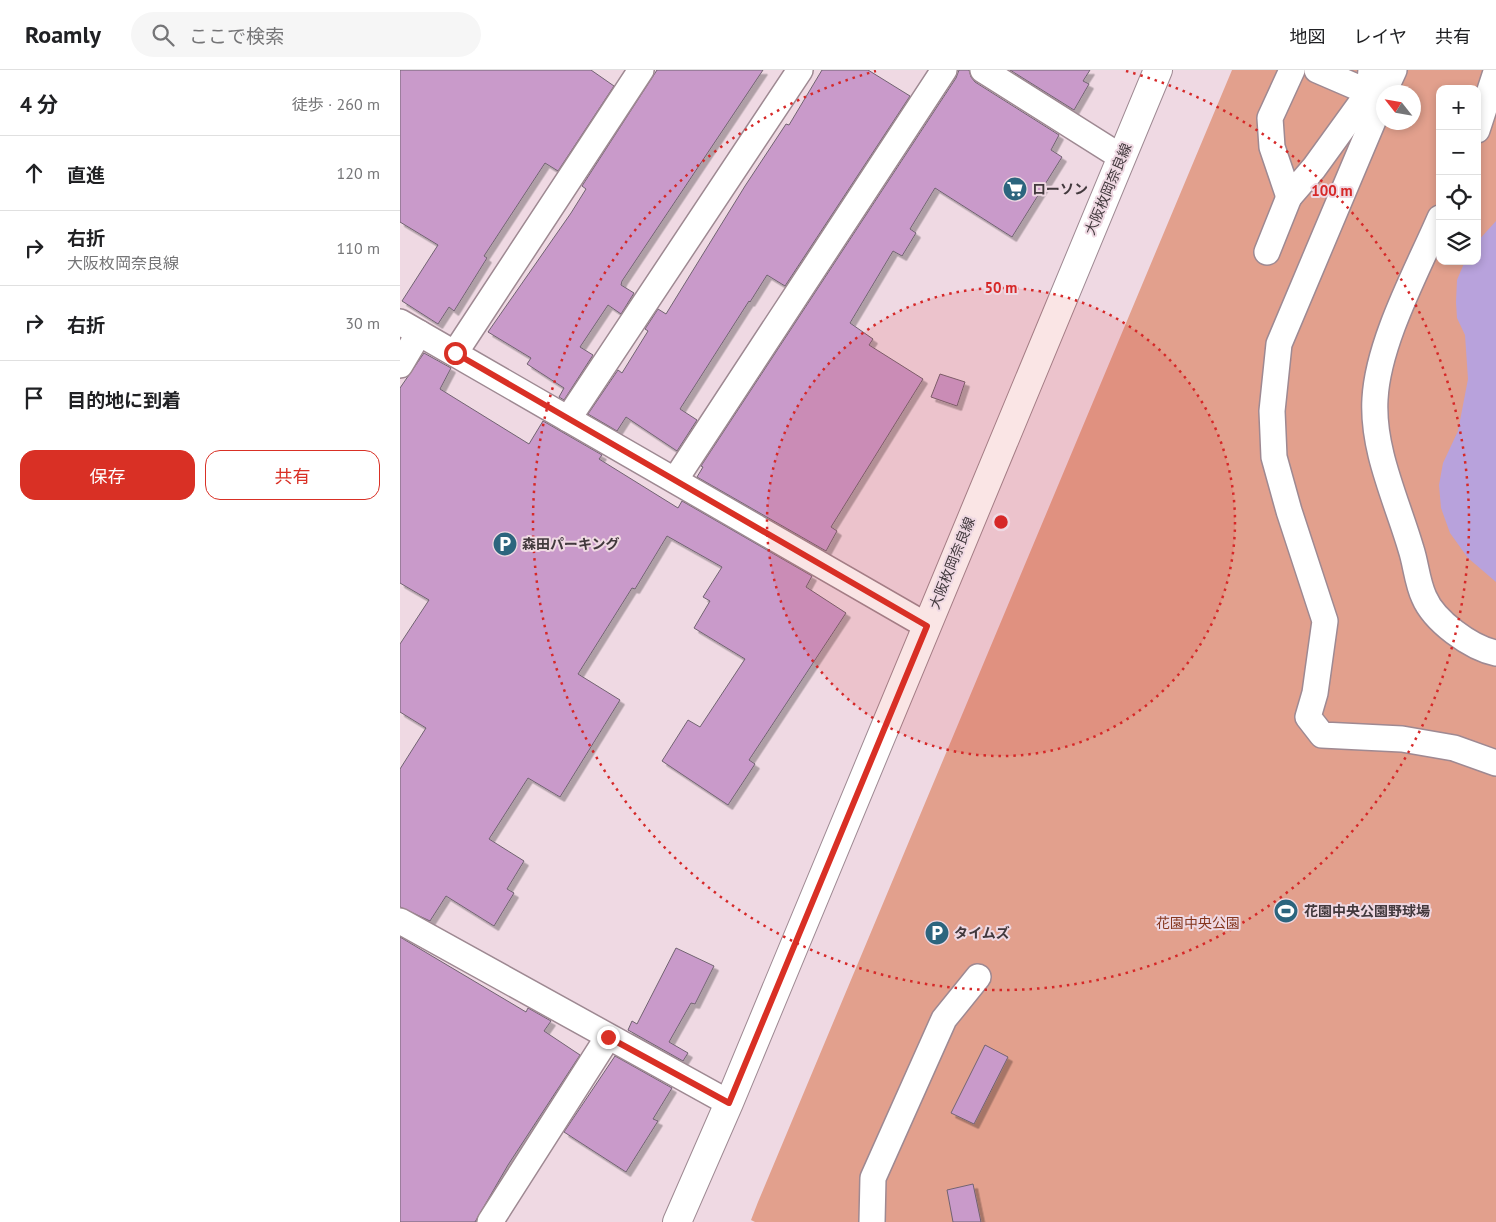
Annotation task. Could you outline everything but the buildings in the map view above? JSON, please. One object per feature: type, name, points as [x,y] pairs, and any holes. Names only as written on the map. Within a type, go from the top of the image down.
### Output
[{"type":"main road","name":"大阪枚岡奈良線","points":[[677,1222],[729,1103],[1158,70]]},
{"type":"street","points":[[455,353],[641,70]]},
{"type":"street","points":[[568,418],[800,70]]},
{"type":"street","points":[[675,480],[944,70]]},
{"type":"street","points":[[983,70],[1121,157]]},
{"type":"street","points":[[1288,197],[1272,147],[1270,118],[1292,70]]},
{"type":"street","points":[[1317,70],[1376,89]]},
{"type":"street","points":[[1382,85],[1394,70]]},
{"type":"street","points":[[1478,130],[1496,72]]},
{"type":"street","points":[[1267,252],[1288,197],[1376,92]]},
{"type":"street","points":[[1376,95],[1279,344],[1272,411],[1274,457],[1289,511],[1325,621],[1315,693],[1308,717],[1322,735],[1402,739],[1454,748],[1496,763]]},
{"type":"street","points":[[1481,133],[1496,138]]},
{"type":"street","points":[[1439,220],[1393,327],[1380,369],[1375,399],[1376,432],[1424,598],[1448,628],[1485,651],[1496,653]]},
{"type":"street","points":[[400,365],[409,327],[927,626]]},
{"type":"street","points":[[400,921],[729,1103]]},
{"type":"street","points":[[872,1222],[873,1178],[944,1019],[978,977]]},
{"type":"street","points":[[490,1222],[608,1037]]},
{"type":"green space","name":"花園中央公園","points":[[1232,70],[1496,70],[1496,1222],[755,1222],[751,1220]]},
{"type":"shaded area","points":[[1496,221],[1496,582],[1468,558],[1450,533],[1441,508],[1439,485],[1443,463],[1458,431],[1468,379],[1465,335],[1457,318],[1457,280],[1463,265],[1481,265],[1481,238]]},
{"type":"place","name":"ローソン","points":[[1015,189]]},
{"type":"place","name":"森田パーキング","points":[[505,544]]},
{"type":"place","name":"花園中央公園野球場","points":[[1286,911]]},
{"type":"place","name":"タイムズ","points":[[937,933]]},
{"type":"route","points":[[455,353],[927,626],[729,1103],[608,1037]]}]
